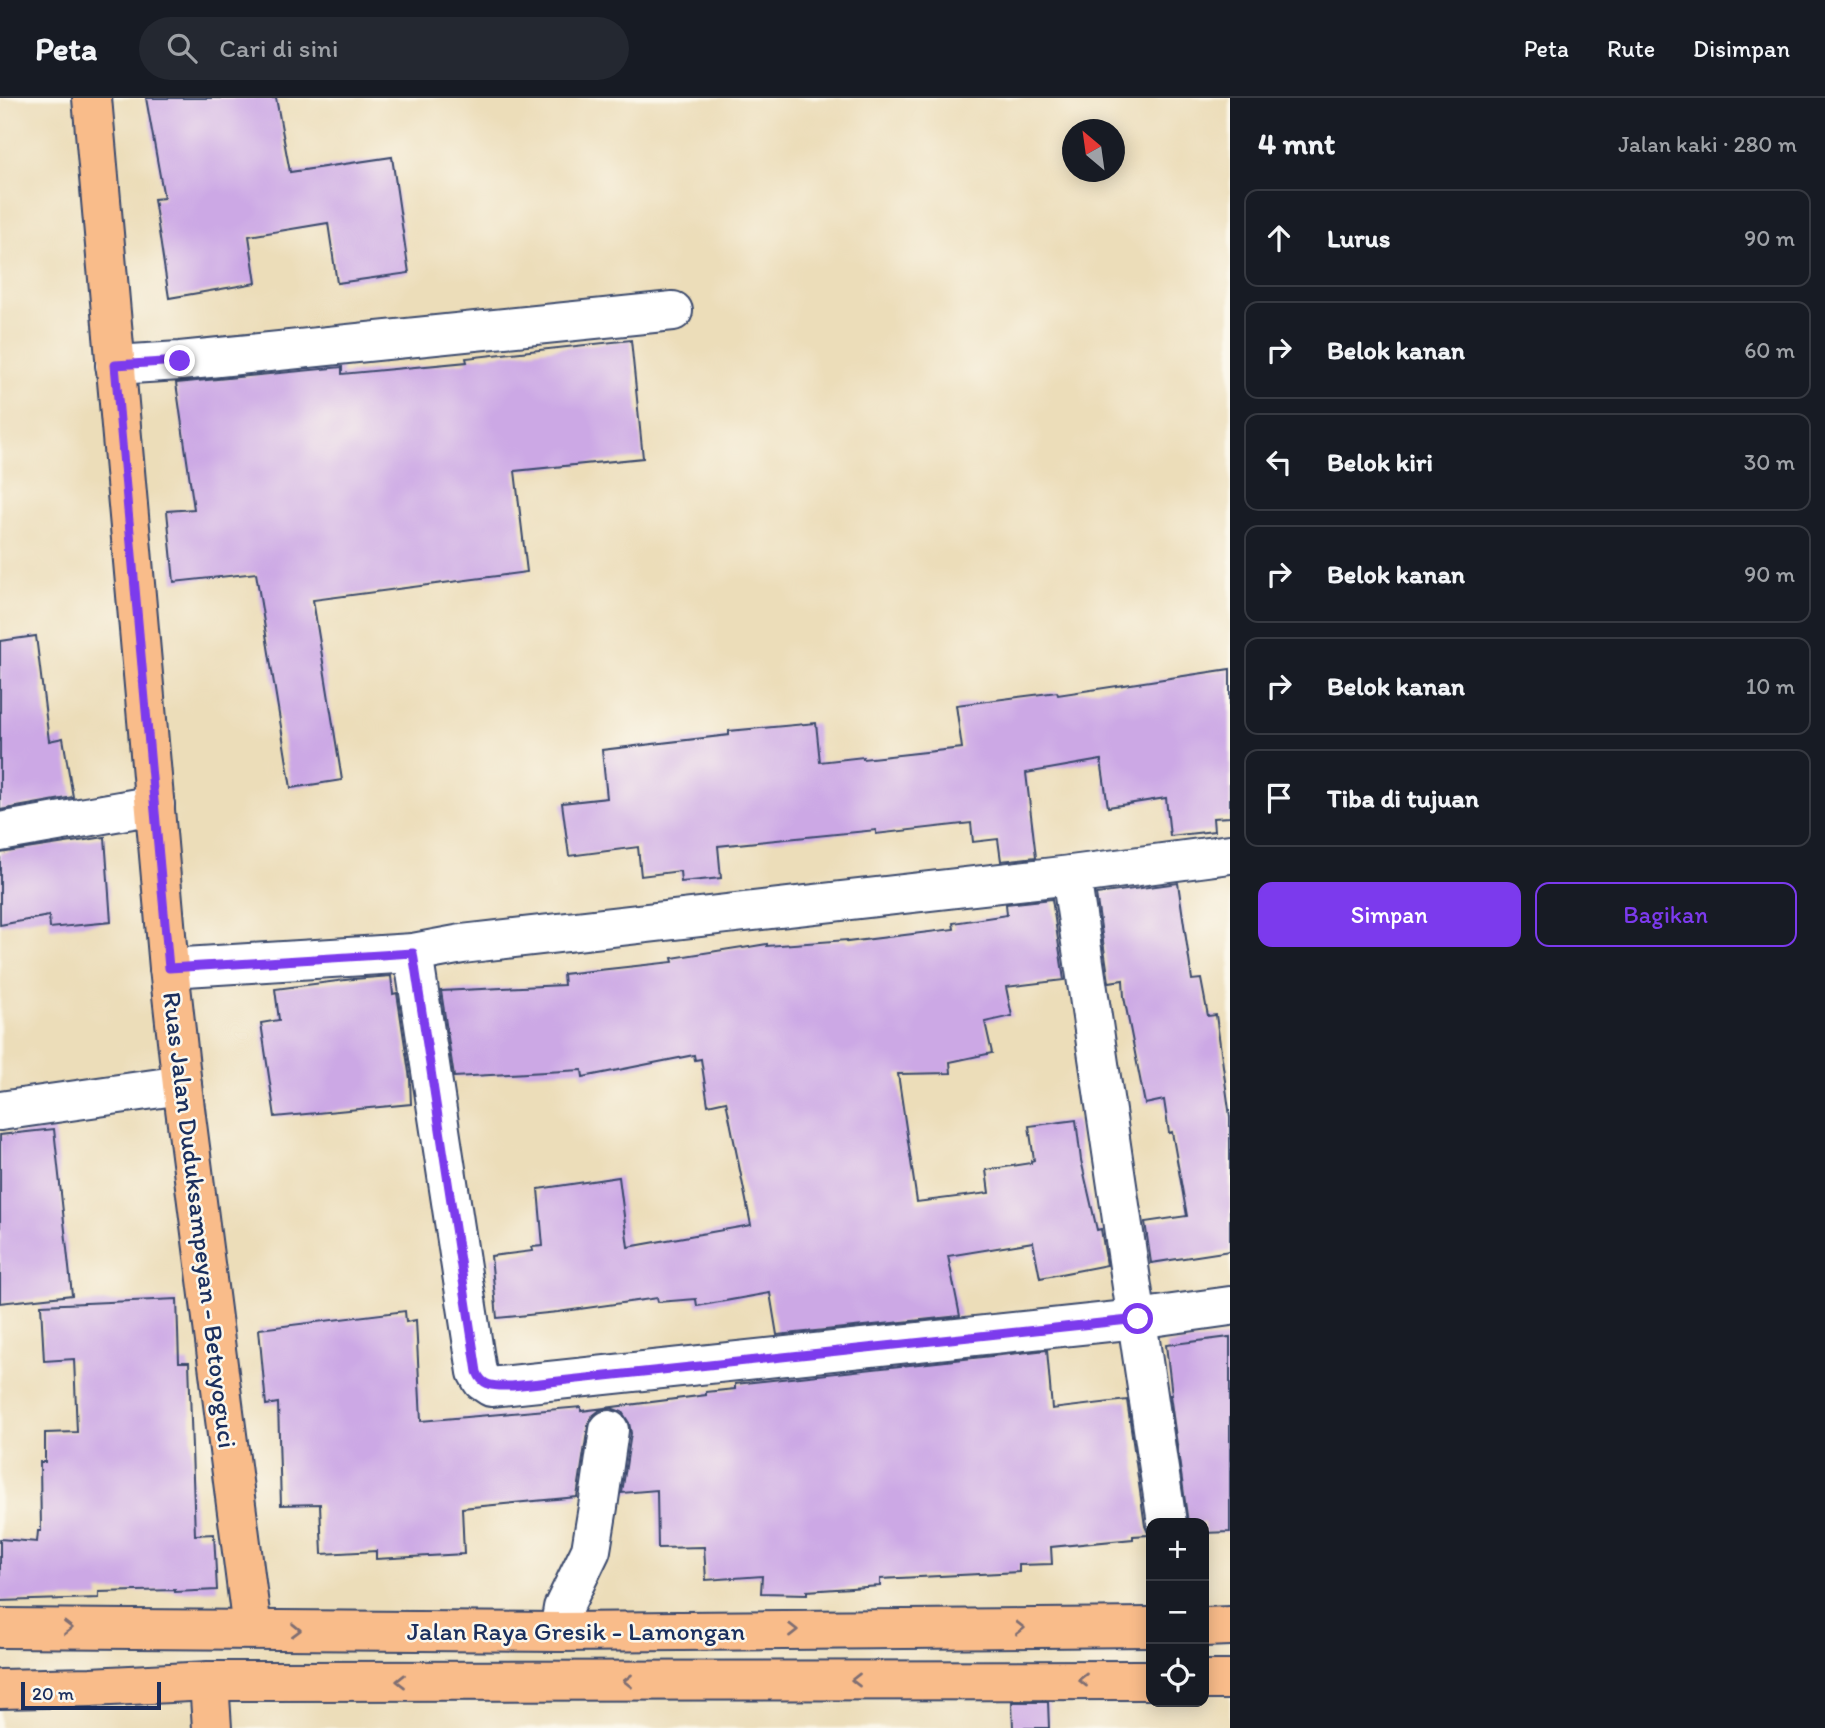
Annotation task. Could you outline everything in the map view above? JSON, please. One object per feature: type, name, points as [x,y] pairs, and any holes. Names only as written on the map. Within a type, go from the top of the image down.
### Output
[{"type":"main road","name":"Ruas Jalan Duduksampeyan - Betoyoguci","points":[[92,98],[181,1085],[252,1629]]},
{"type":"main road","points":[[1209,1627],[1230,1626]]},
{"type":"main road","name":"Jalan Raya Gresik - Lamongan","points":[[0,1628],[559,1632],[1146,1627]]},
{"type":"main road","points":[[0,1689],[209,1681],[1146,1680]]},
{"type":"main road","points":[[1209,1680],[1230,1680]]},
{"type":"main road","points":[[209,1681],[212,1728]]},
{"type":"street","points":[[115,365],[180,361],[673,311]]},
{"type":"street","points":[[0,832],[155,805]]},
{"type":"street","points":[[169,968],[413,953],[462,944],[1071,875],[1230,854]]},
{"type":"street","points":[[1071,875],[1166,1518]]},
{"type":"street","points":[[413,953],[477,1372],[482,1381],[491,1387],[1138,1319],[1230,1306]]},
{"type":"street","points":[[0,1111],[181,1085]]},
{"type":"street","points":[[559,1632],[563,1608],[591,1550],[608,1430]]},
{"type":"building","points":[[146,98],[276,98],[290,172],[392,157],[409,273],[337,283],[328,223],[249,236],[256,283],[169,298],[154,199],[164,198]]},
{"type":"building","points":[[631,340],[643,458],[515,471],[527,572],[313,600],[342,780],[291,788],[256,573],[174,582],[167,511],[194,509],[176,383],[342,367],[342,374],[467,362],[466,358]]},
{"type":"building","points":[[36,636],[49,741],[63,738],[73,797],[0,810],[0,641]]},
{"type":"building","points":[[1230,669],[1230,817],[1213,818],[1214,831],[1170,836],[1166,798],[1108,807],[1101,760],[1026,773],[1036,857],[1001,861],[998,839],[973,842],[971,823],[876,834],[876,830],[718,846],[721,878],[681,882],[680,871],[641,876],[638,847],[569,856],[562,803],[607,798],[602,750],[729,735],[729,731],[816,723],[820,762],[962,748],[956,705],[1057,692],[1058,695]]},
{"type":"building","points":[[105,837],[111,922],[50,928],[49,916],[0,925],[0,853]]},
{"type":"building","points":[[1178,883],[1192,980],[1201,979],[1208,1016],[1216,1015],[1230,1117],[1230,1251],[1151,1263],[1145,1222],[1187,1216],[1164,1100],[1145,1104],[1123,980],[1109,982],[1096,894]]},
{"type":"building","points":[[1052,899],[1064,980],[1006,987],[1012,1016],[985,1022],[992,1053],[950,1062],[951,1073],[898,1074],[917,1202],[989,1193],[986,1170],[1031,1163],[1034,1160],[1029,1126],[1076,1120],[1081,1160],[1097,1230],[1101,1229],[1107,1265],[1040,1278],[1033,1242],[948,1256],[960,1316],[777,1335],[770,1293],[697,1306],[696,1299],[658,1302],[657,1298],[497,1318],[491,1256],[533,1251],[532,1247],[543,1246],[538,1189],[619,1177],[628,1247],[751,1225],[726,1101],[708,1105],[701,1059],[695,1060],[694,1055],[583,1077],[582,1070],[454,1077],[441,991],[564,985],[563,974],[673,962],[672,958],[742,947],[847,942],[954,929],[953,923],[1007,915],[1006,904]]},
{"type":"building","points":[[391,976],[393,994],[397,993],[410,1079],[411,1104],[275,1117],[261,1023],[279,1020],[275,989]]},
{"type":"building","points":[[54,1129],[72,1295],[0,1303],[0,1135]]},
{"type":"building","points":[[177,1299],[179,1362],[189,1362],[195,1535],[214,1534],[217,1590],[99,1592],[99,1598],[0,1601],[0,1539],[37,1542],[38,1531],[41,1531],[40,1462],[45,1462],[45,1433],[77,1432],[74,1359],[44,1361],[41,1305]]},
{"type":"building","points":[[405,1311],[406,1322],[416,1320],[421,1421],[581,1407],[581,1411],[706,1395],[706,1392],[735,1389],[735,1384],[1047,1350],[1052,1409],[1127,1400],[1146,1535],[1133,1536],[1133,1539],[1051,1547],[1052,1564],[1019,1565],[1019,1572],[880,1579],[880,1586],[807,1591],[807,1594],[761,1593],[762,1576],[706,1580],[704,1547],[658,1548],[657,1490],[622,1493],[631,1433],[629,1423],[622,1412],[611,1408],[600,1410],[591,1417],[577,1497],[462,1508],[464,1554],[376,1559],[376,1551],[322,1554],[320,1504],[281,1505],[278,1403],[266,1405],[259,1329]]},
{"type":"building","points":[[1230,1337],[1230,1532],[1209,1533],[1209,1518],[1187,1518],[1170,1395],[1166,1345]]},
{"type":"building","points":[[1012,1702],[1048,1702],[1049,1728],[1013,1728]]},
{"type":"route","points":[[180,361],[115,365],[169,968],[413,953],[477,1372],[482,1381],[491,1387],[512,1386],[1138,1319]]}]
